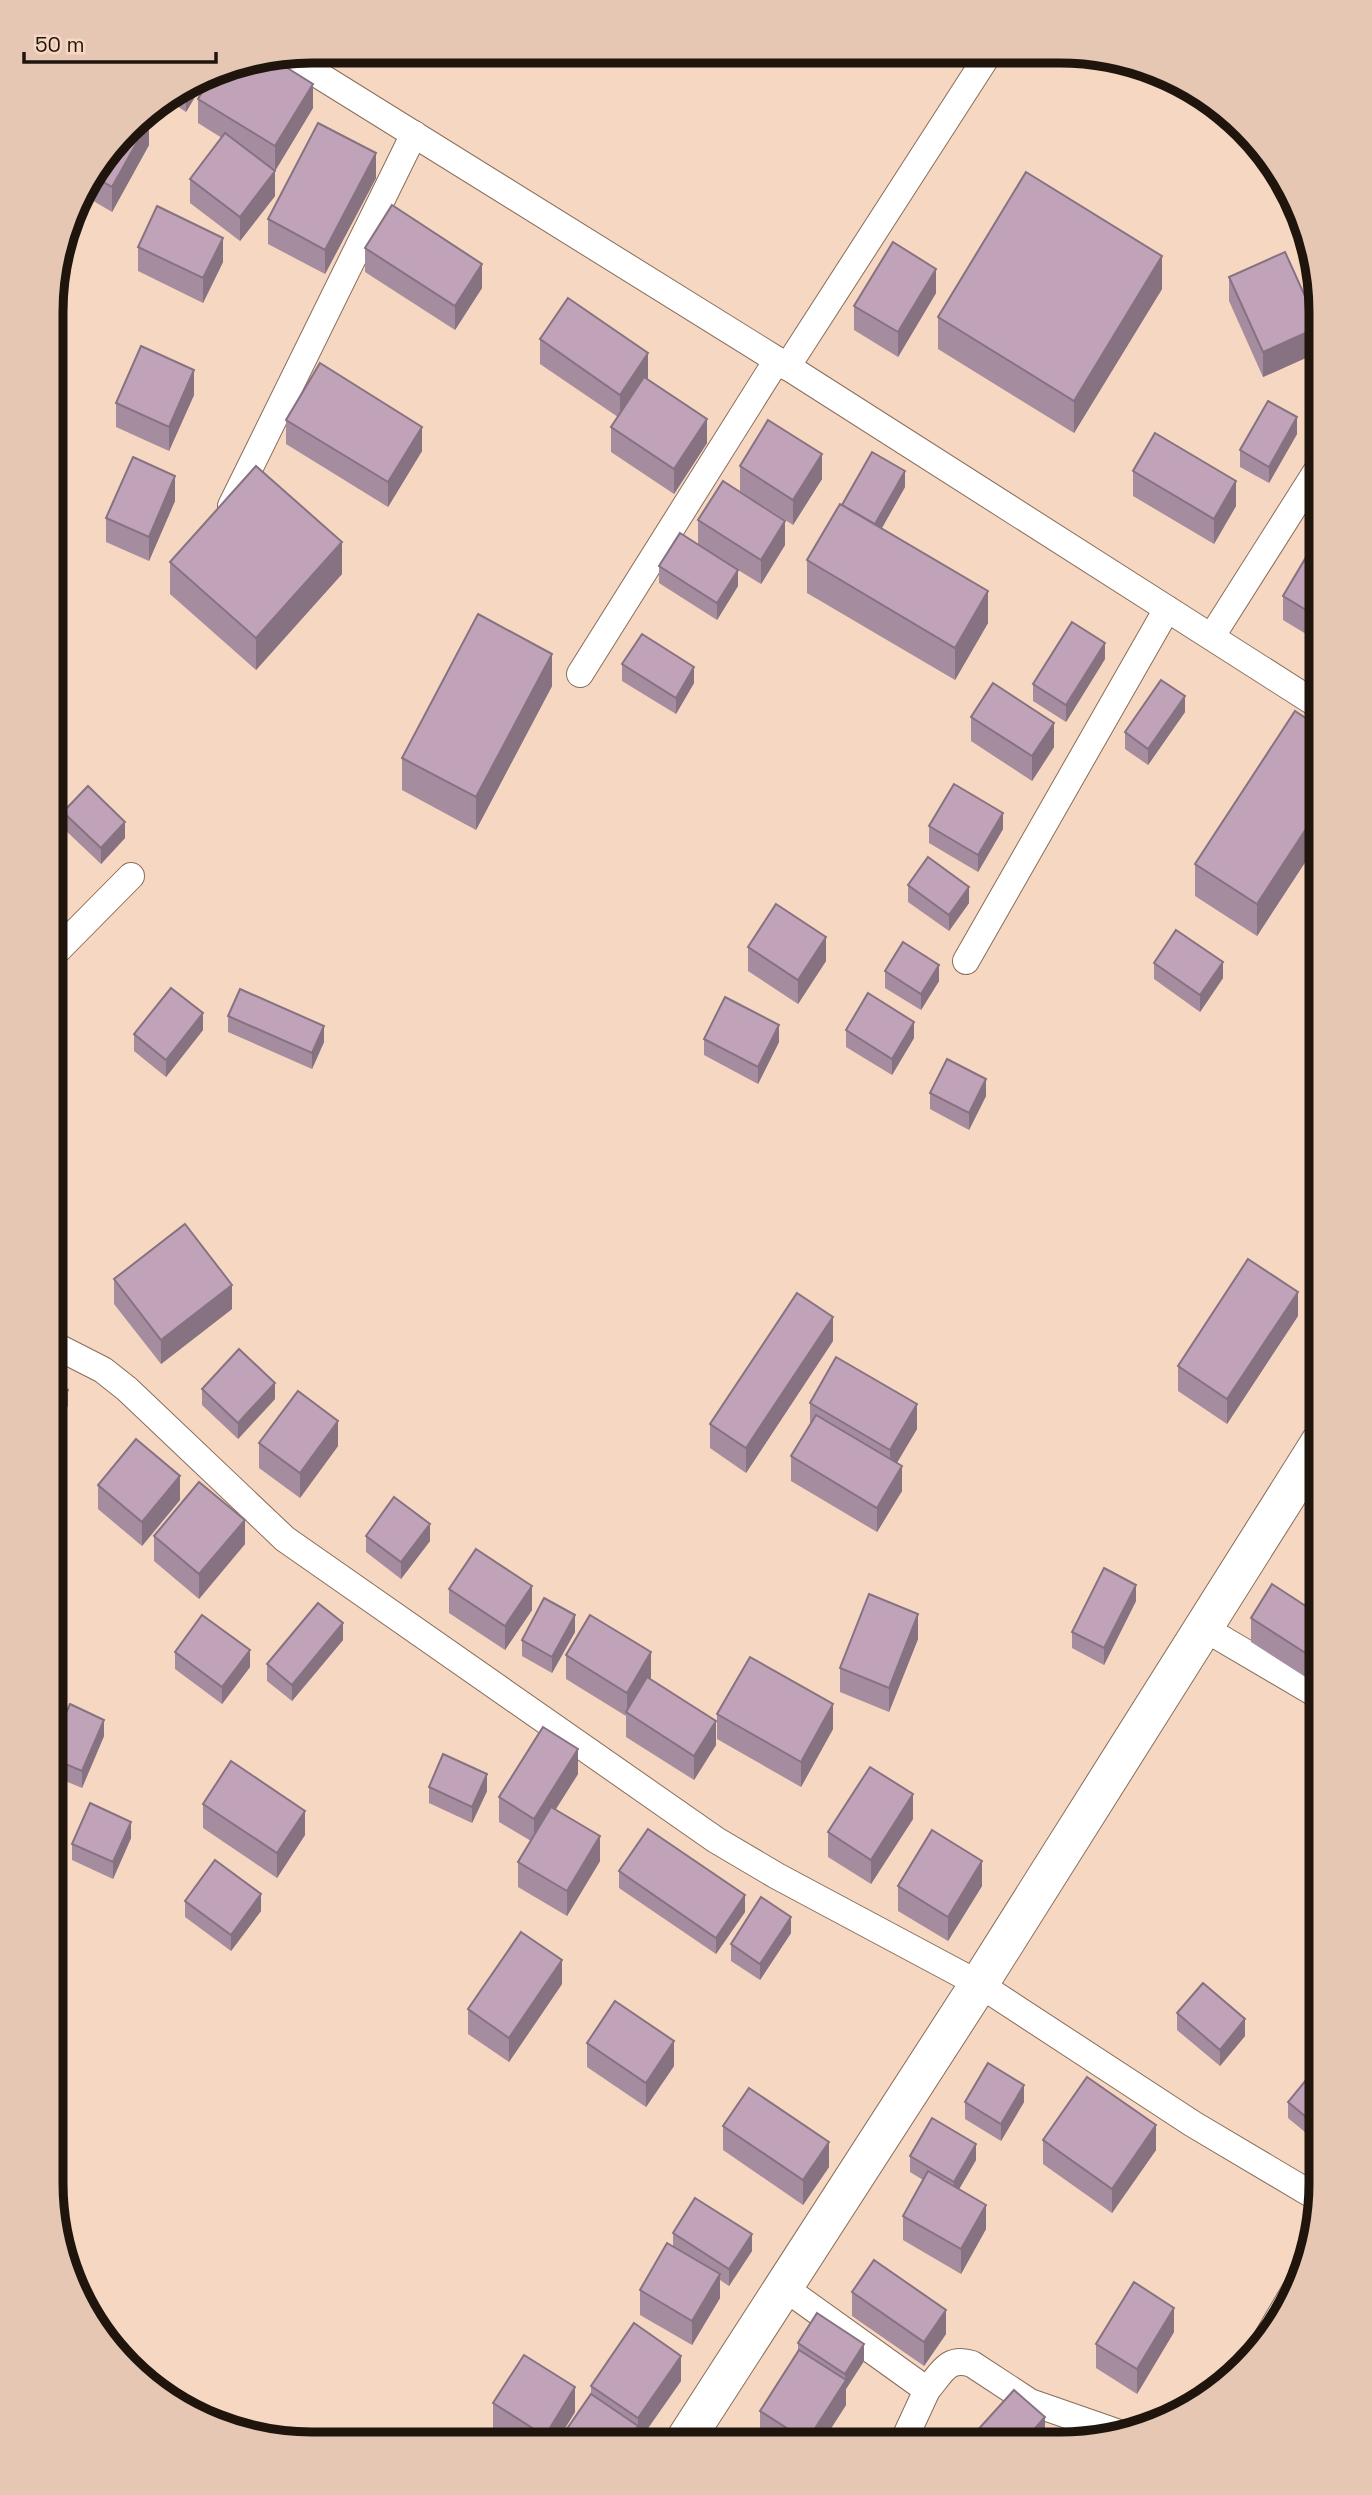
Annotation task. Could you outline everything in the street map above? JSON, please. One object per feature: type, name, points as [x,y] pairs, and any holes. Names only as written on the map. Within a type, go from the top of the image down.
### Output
[{"type":"highway","points":[[690,2432],[979,1984],[1309,1460]]},
{"type":"street","points":[[580,674],[782,363],[983,63]]},
{"type":"street","points":[[302,64],[782,363],[1309,698]]},
{"type":"street","points":[[231,506],[414,134]]},
{"type":"street","points":[[1212,636],[1309,483]]},
{"type":"street","points":[[966,961],[1167,609]]},
{"type":"street","points":[[63,945],[131,876]]},
{"type":"street","points":[[63,1349],[103,1370],[127,1389],[285,1539],[716,1840],[777,1876],[979,1984],[1194,2124],[1308,2192]]},
{"type":"street","points":[[1202,1627],[1309,1690]]},
{"type":"street","points":[[782,2286],[928,2390]]},
{"type":"street","points":[[908,2432],[928,2390],[950,2364],[961,2361],[972,2364],[1030,2402],[1104,2428]]},
{"type":"building","points":[[280,65],[313,84],[275,146],[198,99],[205,88],[217,82],[248,71]]},
{"type":"building","points":[[318,123],[376,153],[325,250],[268,219]]},
{"type":"building","points":[[145,127],[112,187],[101,181],[114,160]]},
{"type":"building","points":[[225,133],[275,171],[240,217],[190,179]]},
{"type":"building","points":[[1026,172],[1162,256],[1074,401],[938,317]]},
{"type":"building","points":[[392,205],[482,264],[455,306],[365,248]]},
{"type":"building","points":[[157,206],[223,238],[203,278],[138,247]]},
{"type":"building","points":[[893,242],[936,269],[898,332],[854,306]]},
{"type":"building","points":[[1285,252],[1308,304],[1309,331],[1263,352],[1229,277]]},
{"type":"building","points":[[568,298],[648,353],[620,395],[540,339]]},
{"type":"building","points":[[141,346],[194,370],[169,427],[116,403]]},
{"type":"building","points":[[320,363],[422,427],[388,482],[286,420]]},
{"type":"building","points":[[644,377],[707,419],[674,469],[611,427]]},
{"type":"building","points":[[1268,401],[1297,417],[1269,467],[1240,450]]},
{"type":"building","points":[[768,420],[822,454],[793,500],[740,466]]},
{"type":"building","points":[[1155,433],[1236,481],[1214,519],[1133,471]]},
{"type":"building","points":[[872,452],[905,471],[875,524],[842,505]]},
{"type":"building","points":[[133,457],[175,476],[149,537],[106,518]]},
{"type":"building","points":[[256,466],[342,542],[256,638],[170,562]]},
{"type":"building","points":[[723,481],[785,521],[761,560],[698,520]]},
{"type":"building","points":[[840,504],[988,591],[955,648],[807,560]]},
{"type":"building","points":[[680,533],[738,570],[717,603],[659,566]]},
{"type":"building","points":[[1309,552],[1309,612],[1283,596]]},
{"type":"building","points":[[478,614],[552,654],[476,797],[402,758]]},
{"type":"building","points":[[1072,622],[1105,643],[1066,705],[1033,684]]},
{"type":"building","points":[[642,634],[694,667],[676,698],[622,664]]},
{"type":"building","points":[[1161,680],[1185,696],[1148,749],[1125,732]]},
{"type":"building","points":[[993,683],[1054,723],[1032,756],[971,717]]},
{"type":"building","points":[[1295,711],[1309,720],[1309,824],[1257,904],[1195,864]]},
{"type":"building","points":[[954,784],[1003,813],[978,855],[929,826]]},
{"type":"building","points":[[88,786],[125,822],[101,848],[63,812]]},
{"type":"building","points":[[928,857],[969,887],[949,915],[908,885]]},
{"type":"building","points":[[776,904],[826,937],[798,980],[748,947]]},
{"type":"building","points":[[1176,930],[1223,962],[1200,995],[1154,963]]},
{"type":"building","points":[[903,942],[939,965],[921,994],[885,971]]},
{"type":"building","points":[[171,988],[203,1013],[166,1060],[134,1034]]},
{"type":"building","points":[[240,989],[324,1026],[312,1053],[228,1016]]},
{"type":"building","points":[[868,993],[914,1022],[892,1059],[846,1030]]},
{"type":"building","points":[[725,997],[779,1025],[758,1067],[704,1039]]},
{"type":"building","points":[[947,1059],[986,1079],[969,1113],[930,1093]]},
{"type":"building","points":[[185,1224],[232,1285],[161,1340],[114,1279]]},
{"type":"building","points":[[1248,1259],[1298,1292],[1227,1399],[1178,1366]]},
{"type":"building","points":[[797,1293],[833,1317],[746,1448],[710,1424]]},
{"type":"building","points":[[239,1349],[275,1383],[238,1423],[202,1389]]},
{"type":"building","points":[[836,1357],[917,1404],[890,1450],[810,1403]]},
{"type":"building","points":[[298,1391],[338,1421],[300,1473],[259,1443]]},
{"type":"building","points":[[816,1415],[902,1466],[877,1508],[791,1456]]},
{"type":"building","points":[[136,1439],[180,1476],[142,1522],[98,1485]]},
{"type":"building","points":[[199,1482],[245,1520],[199,1574],[154,1536]]},
{"type":"building","points":[[394,1497],[430,1524],[401,1562],[366,1536]]},
{"type":"building","points":[[476,1549],[532,1586],[505,1626],[449,1589]]},
{"type":"building","points":[[1104,1568],[1136,1585],[1104,1648],[1072,1632]]},
{"type":"building","points":[[1272,1584],[1309,1608],[1309,1655],[1251,1618]]},
{"type":"building","points":[[869,1594],[918,1614],[889,1688],[840,1668]]},
{"type":"building","points":[[544,1598],[575,1615],[552,1657],[522,1640]]},
{"type":"building","points":[[318,1603],[343,1623],[292,1685],[267,1664]]},
{"type":"building","points":[[202,1615],[250,1650],[222,1687],[175,1652]]},
{"type":"building","points":[[590,1615],[651,1652],[627,1693],[566,1655]]},
{"type":"building","points":[[750,1657],[833,1704],[801,1762],[717,1714]]},
{"type":"building","points":[[647,1677],[716,1721],[694,1756],[626,1712]]},
{"type":"building","points":[[70,1704],[104,1720],[82,1771],[63,1763],[63,1720]]},
{"type":"building","points":[[543,1727],[578,1749],[534,1819],[499,1797]]},
{"type":"building","points":[[443,1754],[487,1774],[472,1807],[429,1787]]},
{"type":"building","points":[[231,1761],[305,1811],[277,1853],[203,1804]]},
{"type":"building","points":[[870,1767],[913,1794],[871,1860],[828,1832]]},
{"type":"building","points":[[90,1803],[131,1822],[113,1862],[72,1844]]},
{"type":"building","points":[[551,1807],[600,1836],[567,1891],[518,1862]]},
{"type":"building","points":[[648,1829],[745,1895],[716,1938],[619,1871]]},
{"type":"building","points":[[932,1830],[982,1861],[948,1917],[898,1886]]},
{"type":"building","points":[[215,1860],[261,1894],[231,1935],[185,1901]]},
{"type":"building","points":[[761,1897],[791,1917],[760,1964],[731,1944]]},
{"type":"building","points":[[521,1932],[562,1960],[509,2038],[468,2009]]},
{"type":"building","points":[[1203,1983],[1245,2019],[1220,2050],[1177,2013]]},
{"type":"building","points":[[615,2001],[674,2041],[646,2083],[587,2043]]},
{"type":"building","points":[[988,2063],[1024,2085],[1001,2124],[965,2102]]},
{"type":"building","points":[[1309,2076],[1309,2119],[1288,2102]]},
{"type":"building","points":[[1087,2077],[1156,2125],[1112,2189],[1043,2140]]},
{"type":"building","points":[[749,2088],[829,2142],[803,2180],[723,2126]]},
{"type":"building","points":[[932,2118],[976,2144],[954,2182],[910,2156]]},
{"type":"building","points":[[928,2171],[986,2205],[961,2249],[903,2216]]},
{"type":"building","points":[[695,2198],[752,2234],[729,2269],[673,2233]]},
{"type":"building","points":[[667,2243],[720,2274],[692,2321],[640,2290]]},
{"type":"building","points":[[874,2260],[946,2310],[924,2342],[852,2292]]},
{"type":"building","points":[[1134,2282],[1174,2308],[1137,2369],[1096,2344]]},
{"type":"building","points":[[817,2313],[864,2344],[845,2374],[798,2343]]},
{"type":"building","points":[[634,2323],[681,2356],[638,2418],[591,2386]]},
{"type":"building","points":[[799,2350],[846,2380],[813,2432],[793,2432],[760,2411]]},
{"type":"building","points":[[524,2355],[575,2387],[547,2432],[539,2432],[493,2403]]},
{"type":"building","points":[[1014,2390],[1045,2417],[1032,2432],[976,2432]]},
{"type":"building","points":[[591,2394],[638,2426],[634,2432],[565,2432]]}]
